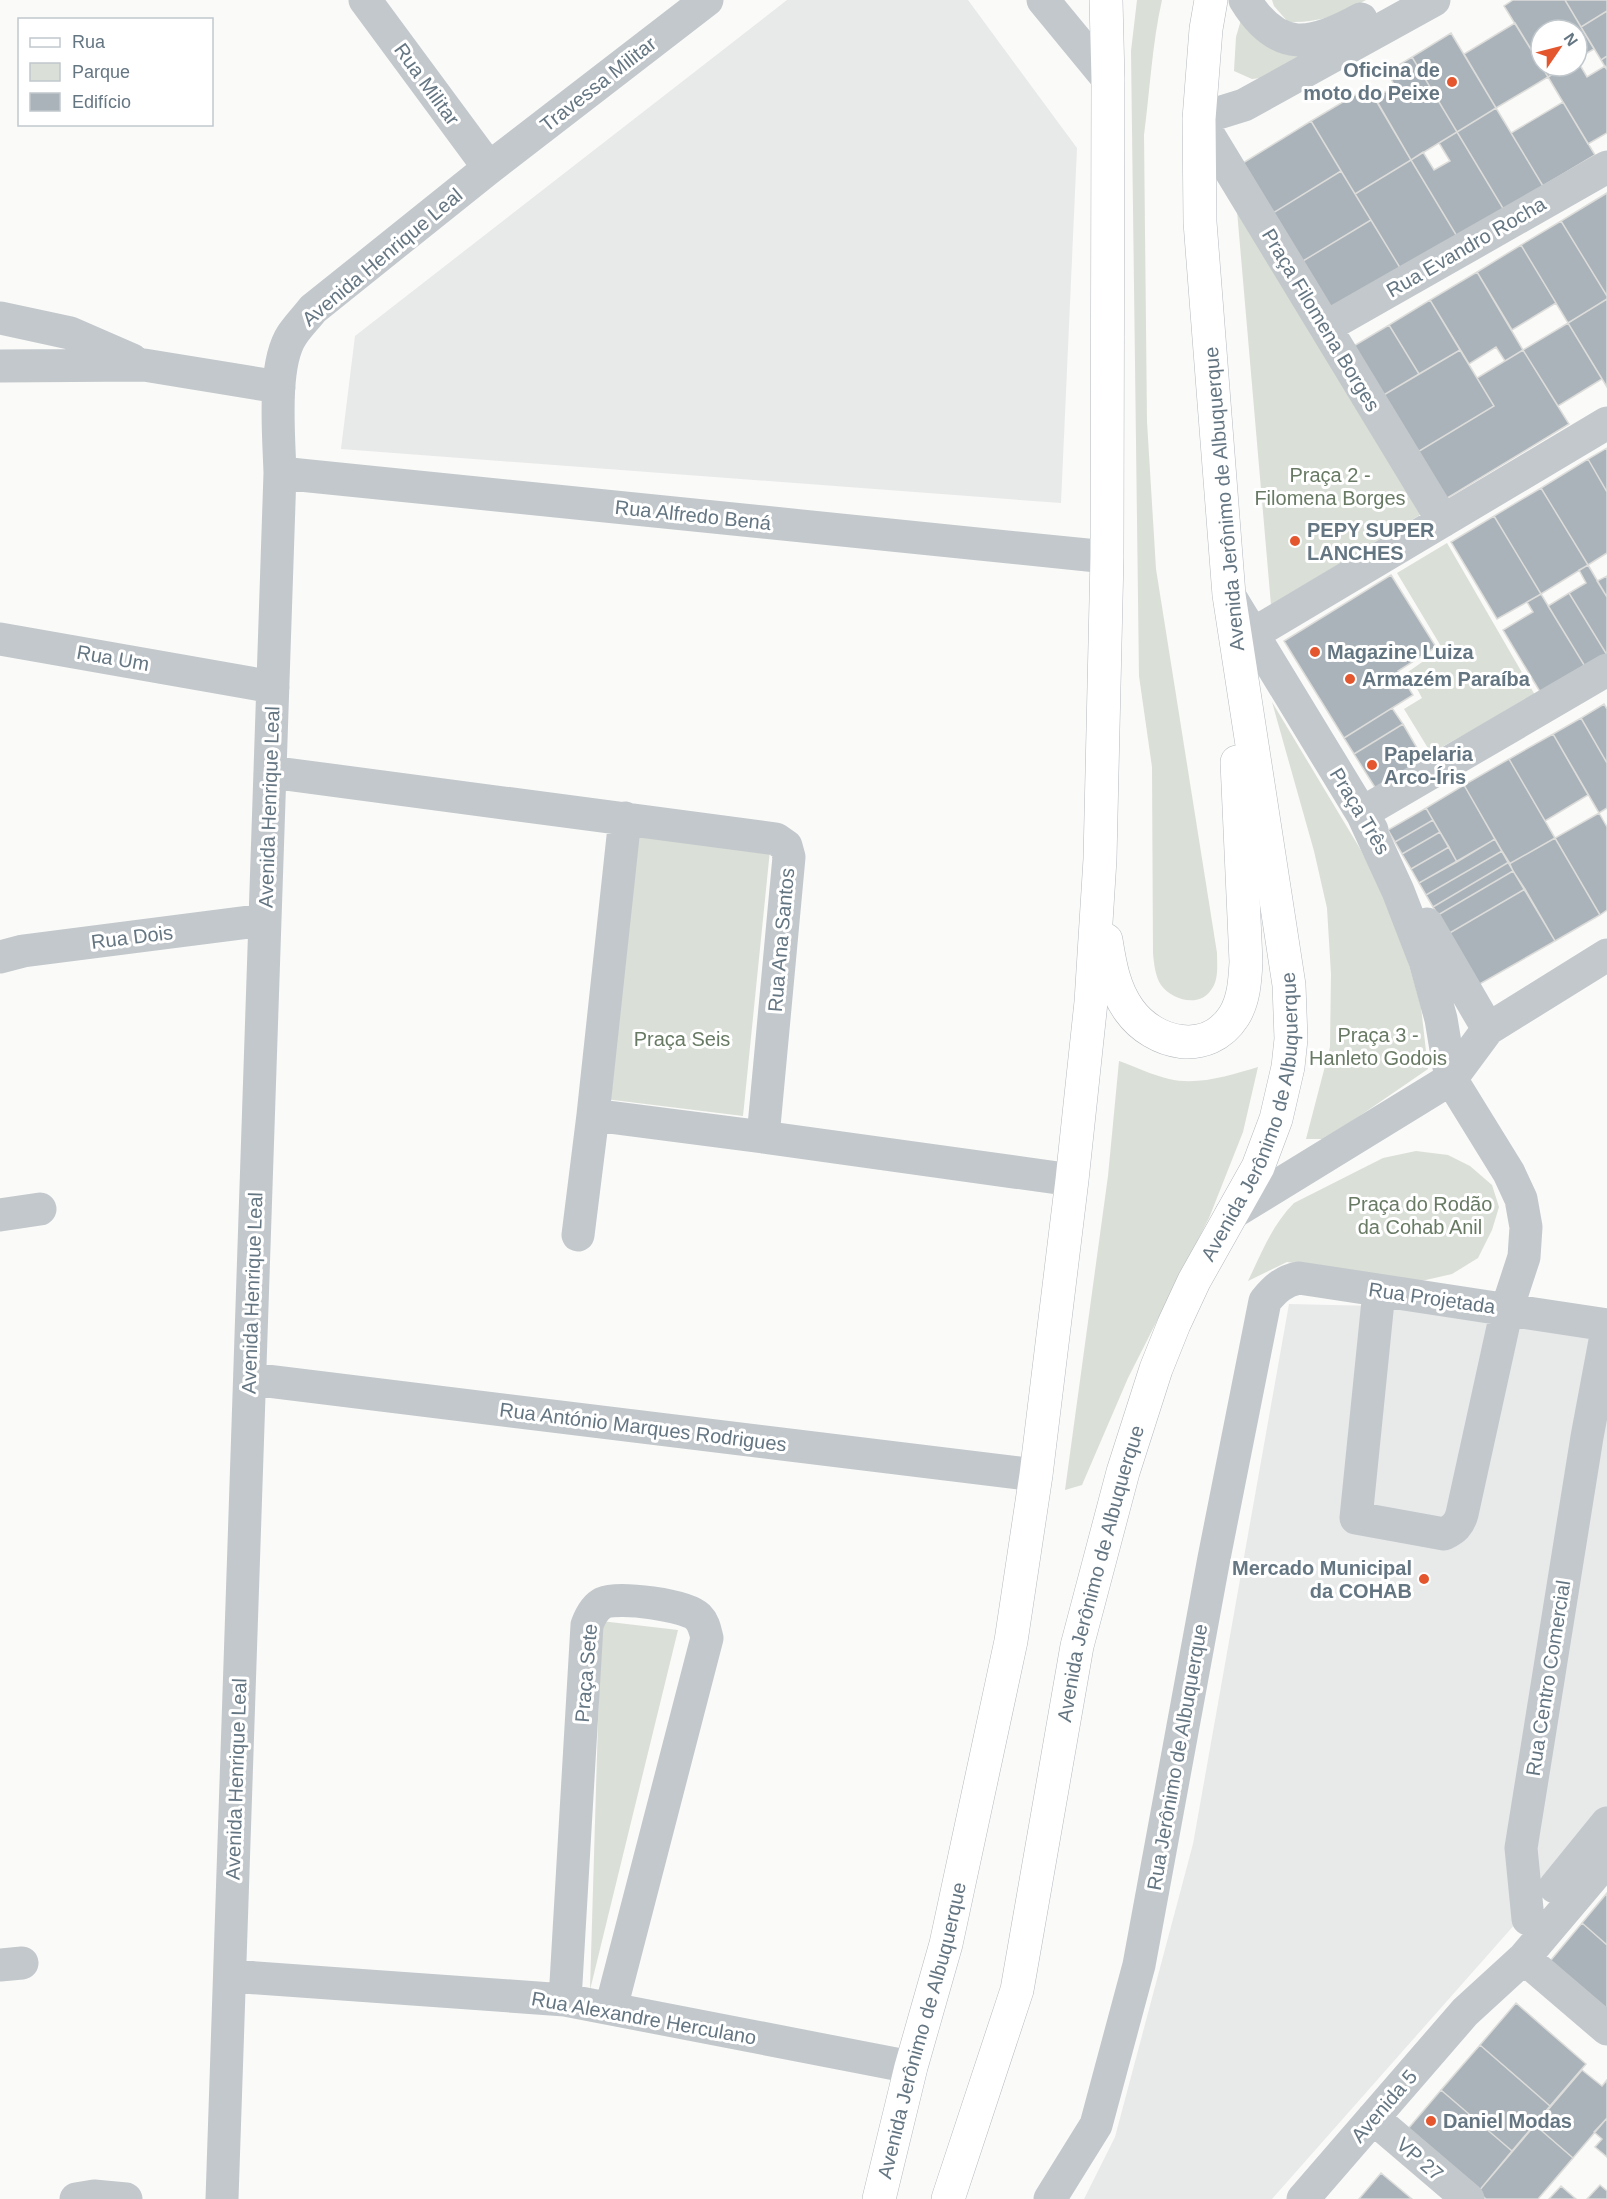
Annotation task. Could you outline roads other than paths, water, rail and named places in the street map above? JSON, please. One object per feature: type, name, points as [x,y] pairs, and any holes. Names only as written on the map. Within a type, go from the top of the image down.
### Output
[{"type":"main road","name":"Avenida Jerônimo de Albuquerque","points":[[879,2199],[911,2067],[946,1944],[1009,1653],[1036,1474],[1091,1002],[1100,859],[1107,557],[1108,79],[1106,0]]},
{"type":"main road","name":"Avenida Jerônimo de Albuquerque","points":[[948,2199],[1017,1990],[1077,1646],[1123,1472],[1142,1411],[1174,1324],[1194,1281],[1258,1167],[1276,1119],[1288,1067],[1292,1014],[1284,949],[1229,595],[1200,222],[1199,119],[1206,29],[1211,0]]},
{"type":"main road","points":[[1100,859],[1109,960],[1114,982],[1129,1010],[1153,1033],[1170,1040],[1191,1042],[1214,1034],[1233,1017],[1239,1006],[1243,993],[1246,962],[1229,595]]},
{"type":"street","name":"Rua Militar","points":[[365,0],[489,168]]},
{"type":"street","name":"Travessa Militar","points":[[489,168],[707,0]]},
{"type":"street","points":[[1043,0],[1108,79]]},
{"type":"street","points":[[1245,0],[1265,25],[1272,30],[1287,40],[1304,41],[1335,33],[1394,0]]},
{"type":"street","points":[[1199,119],[1244,105],[1434,0]]},
{"type":"street","name":"Praça Filomena Borges","points":[[1199,119],[1443,521]]},
{"type":"street","name":"Rua Evandro Rocha","points":[[1326,327],[1607,167]]},
{"type":"street","name":"Avenida Henrique Leal","points":[[222,2199],[280,474],[279,387],[282,361],[291,336],[313,309],[489,168]]},
{"type":"street","points":[[0,318],[70,333],[144,365]]},
{"type":"street","points":[[0,366],[144,365],[279,387]]},
{"type":"street","points":[[1253,634],[1607,423]]},
{"type":"street","name":"Rua Alfredo Bená","points":[[280,474],[1107,557]]},
{"type":"street","name":"Praça Três","points":[[1229,595],[1362,813],[1488,1029]]},
{"type":"street","name":"Rua Um","points":[[0,639],[273,687]]},
{"type":"street","points":[[1379,1291],[1356,1518],[1444,1534],[1459,1524],[1462,1514],[1507,1309],[1524,1257],[1526,1227],[1521,1199],[1494,1146],[1451,1079],[1441,1018],[1425,961],[1398,891],[1362,813],[1607,670]]},
{"type":"street","name":"Rua Ana Santos","points":[[270,772],[776,839],[786,846],[789,857],[763,1137]]},
{"type":"street","points":[[578,1235],[626,818]]},
{"type":"street","name":"Rua Dois","points":[[0,957],[23,951],[265,920]]},
{"type":"street","points":[[1231,1214],[1451,1079],[1488,1029],[1607,955]]},
{"type":"street","points":[[593,1115],[1072,1180]]},
{"type":"street","points":[[0,1215],[40,1209]]},
{"type":"street","name":"Rua Projetada","points":[[1265,1301],[1277,1287],[1288,1280],[1299,1278],[1507,1309],[1607,1327]]},
{"type":"street","name":"Rua Jerônimo de Albuquerque","points":[[1050,2199],[1096,2125],[1139,1965],[1214,1558],[1265,1301]]},
{"type":"street","name":"Rua Centro Comercial","points":[[1528,1919],[1521,1848],[1597,1439],[1607,1327]]},
{"type":"street","name":"Rua António Marques Rodrigues","points":[[249,1379],[1036,1474]]},
{"type":"street","name":"Praça Sete","points":[[565,2000],[587,1625],[592,1613],[604,1603],[633,1601],[672,1606],[696,1615],[704,1626],[707,1638],[611,2008]]},
{"type":"street","name":"Avenida 5","points":[[1465,2012],[1507,1944],[1607,1823]]},
{"type":"street","name":"Avenida 5","points":[[1303,2199],[1465,2012],[1524,1958],[1607,1860]]},
{"type":"street","points":[[1524,1958],[1607,2029]]},
{"type":"street","name":"Rua Alexandre Herculano","points":[[230,1976],[565,2000],[911,2067]]},
{"type":"street","name":"VP 27","points":[[1373,2118],[1468,2199]]},
{"type":"street","points":[[76,2199],[94,2196],[126,2199]]},
{"type":"place","name":"Oficina de moto do Peixe","points":[[1452,82]]},
{"type":"place","name":"PEPY SUPER LANCHES","points":[[1295,541]]},
{"type":"place","name":"Magazine Luiza","points":[[1315,652]]},
{"type":"place","name":"Armazém Paraíba","points":[[1350,679]]},
{"type":"place","name":"Papelaria Arco-Íris","points":[[1372,765]]},
{"type":"place","name":"Mercado Municipal da COHAB","points":[[1424,1579]]},
{"type":"place","name":"Daniel Modas","points":[[1431,2121]]},
{"type":"park label","name":"Praça 2 - Filomena Borges","points":[[1330,486]]},
{"type":"park label","name":"Praça Seis","points":[[682,1039]]},
{"type":"park label","name":"Praça 3 - Hanleto Godois","points":[[1378,1046]]},
{"type":"park label","name":"Praça do Rodão da Cohab Anil","points":[[1420,1216]]}]
